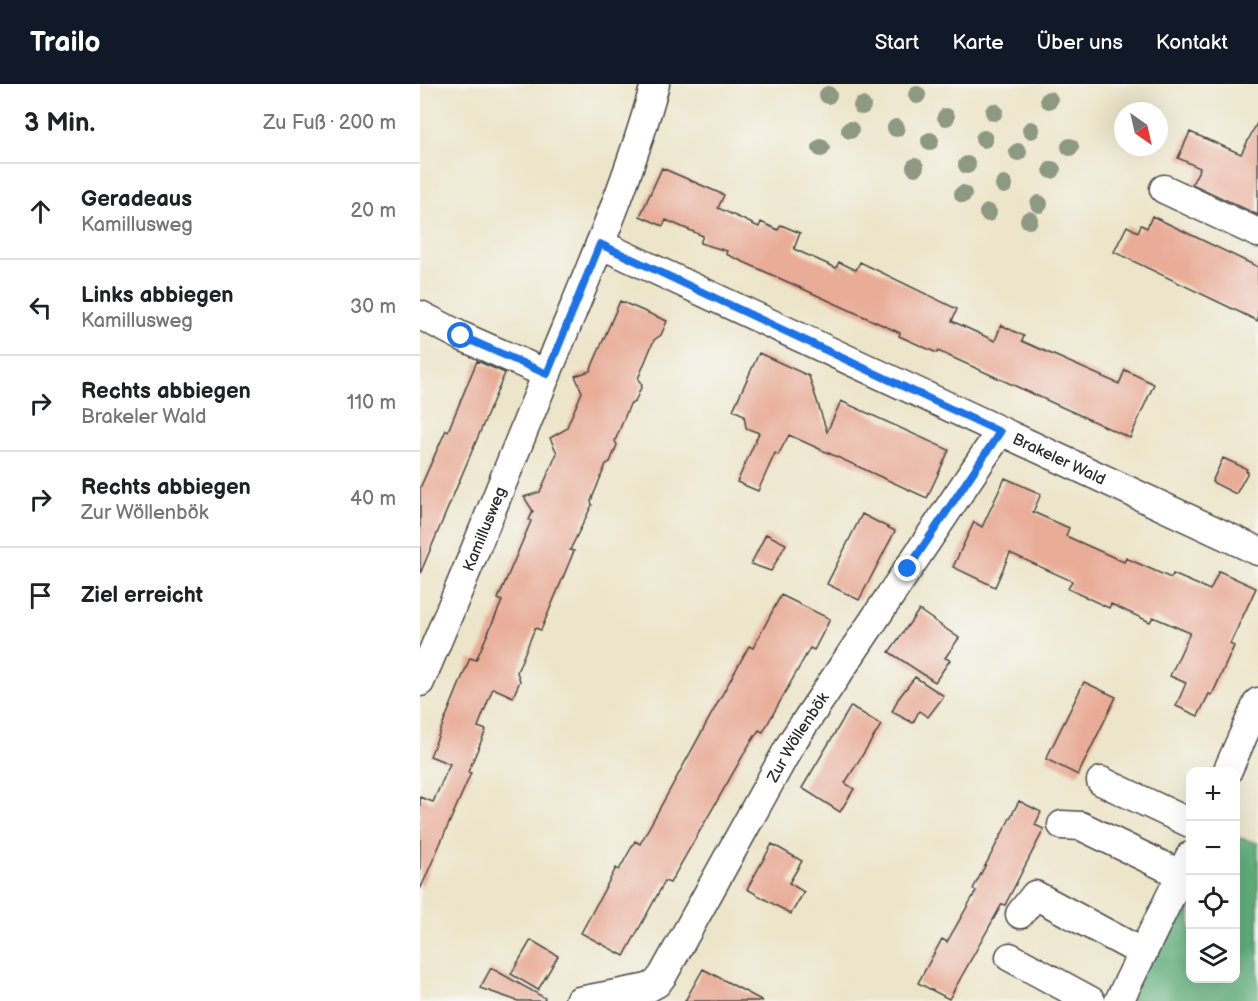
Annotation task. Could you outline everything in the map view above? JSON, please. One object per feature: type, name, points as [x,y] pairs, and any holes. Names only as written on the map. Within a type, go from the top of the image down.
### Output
[{"type":"street","name":"Kamillusweg","points":[[420,682],[468,572],[600,244],[645,120],[655,84]]},
{"type":"street","points":[[1164,189],[1258,233]]},
{"type":"street","name":"Brakeler Wald","points":[[600,244],[1258,551]]},
{"type":"street","points":[[420,315],[547,374]]},
{"type":"street","name":"Zur Wöllenbök","points":[[579,1001],[648,988],[657,983],[663,975],[798,732],[1000,432]]},
{"type":"street","points":[[1229,767],[1258,702]]},
{"type":"street","points":[[1101,781],[1187,821]]},
{"type":"street","points":[[1062,825],[1081,826],[1186,866],[1119,1001]]},
{"type":"street","points":[[1020,914],[1035,895],[1143,953]]},
{"type":"street","points":[[1010,957],[1091,1001]]},
{"type":"green space","points":[[1240,838],[1258,843],[1258,1001],[1121,1001],[1186,879],[1186,983],[1240,983]]},
{"type":"building","points":[[1258,121],[1258,215],[1192,184],[1200,168],[1178,158],[1190,132],[1241,154]]},
{"type":"building","points":[[662,168],[724,195],[718,208],[759,227],[761,222],[778,230],[781,225],[800,233],[794,249],[836,268],[839,262],[856,270],[860,262],[957,309],[952,321],[995,341],[1001,325],[1024,336],[1022,341],[1119,384],[1125,370],[1154,384],[1130,438],[938,351],[937,353],[899,336],[900,333],[726,254],[727,251],[700,243],[703,236],[666,220],[663,226],[640,216]]},
{"type":"building","points":[[1152,216],[1258,267],[1258,321],[1114,252],[1127,226],[1138,232],[1141,225],[1147,228]]},
{"type":"building","points":[[620,301],[667,321],[661,335],[654,340],[638,379],[642,385],[635,402],[630,404],[615,441],[617,445],[610,462],[606,464],[591,501],[592,505],[570,550],[574,551],[541,630],[535,628],[517,672],[520,681],[513,697],[493,688],[478,727],[486,730],[468,772],[471,773],[420,890],[420,797],[433,802],[450,764],[430,756],[470,658],[476,660],[502,601],[498,599],[531,521],[529,520],[533,511],[524,497],[540,492],[557,453],[550,438],[566,429],[582,392],[575,376],[590,371]]},
{"type":"building","points":[[759,353],[809,376],[827,432],[841,401],[949,450],[927,498],[789,435],[778,455],[775,453],[758,491],[737,482],[759,433],[746,428],[744,415],[733,410]]},
{"type":"building","points":[[477,361],[505,373],[420,574],[420,488],[446,430],[448,431]]},
{"type":"building","points":[[1223,458],[1247,469],[1248,472],[1236,494],[1212,482]]},
{"type":"building","points":[[1005,478],[1041,494],[1033,512],[1069,528],[1066,536],[1124,562],[1126,558],[1171,578],[1173,574],[1210,590],[1219,571],[1256,588],[1230,644],[1234,646],[1212,695],[1209,694],[1198,716],[1176,706],[1186,683],[1170,676],[1190,633],[1153,617],[1150,622],[1111,604],[1109,608],[1068,589],[1072,581],[1010,553],[995,587],[953,567],[974,522],[982,527]]},
{"type":"building","points":[[862,514],[895,531],[859,600],[827,584]]},
{"type":"building","points":[[766,534],[786,544],[771,571],[751,564]]},
{"type":"building","points":[[781,595],[830,619],[814,650],[810,648],[763,732],[759,730],[749,745],[670,883],[665,881],[624,956],[581,933],[616,868],[619,870],[635,841],[640,844],[749,646],[753,648]]},
{"type":"building","points":[[919,610],[959,638],[945,658],[950,660],[935,682],[889,652]]},
{"type":"building","points":[[915,677],[944,696],[928,717],[919,711],[913,723],[892,712],[898,699]]},
{"type":"building","points":[[1084,682],[1116,697],[1078,775],[1046,759]]},
{"type":"building","points":[[851,706],[881,725],[845,783],[854,789],[840,812],[802,788]]},
{"type":"building","points":[[1019,801],[1041,812],[1035,825],[1044,829],[1005,905],[1002,904],[949,999],[918,983],[942,939],[947,942],[976,891],[973,889]]},
{"type":"building","points":[[772,844],[802,861],[789,883],[804,892],[791,914],[747,889]]},
{"type":"building","points":[[531,940],[558,956],[538,990],[511,974]]},
{"type":"building","points":[[491,968],[545,998],[544,1001],[518,1001],[480,988]]},
{"type":"building","points":[[703,969],[763,1001],[685,1001]]},
{"type":"route","points":[[461,336],[547,374],[600,244],[1000,432],[908,569]]}]
